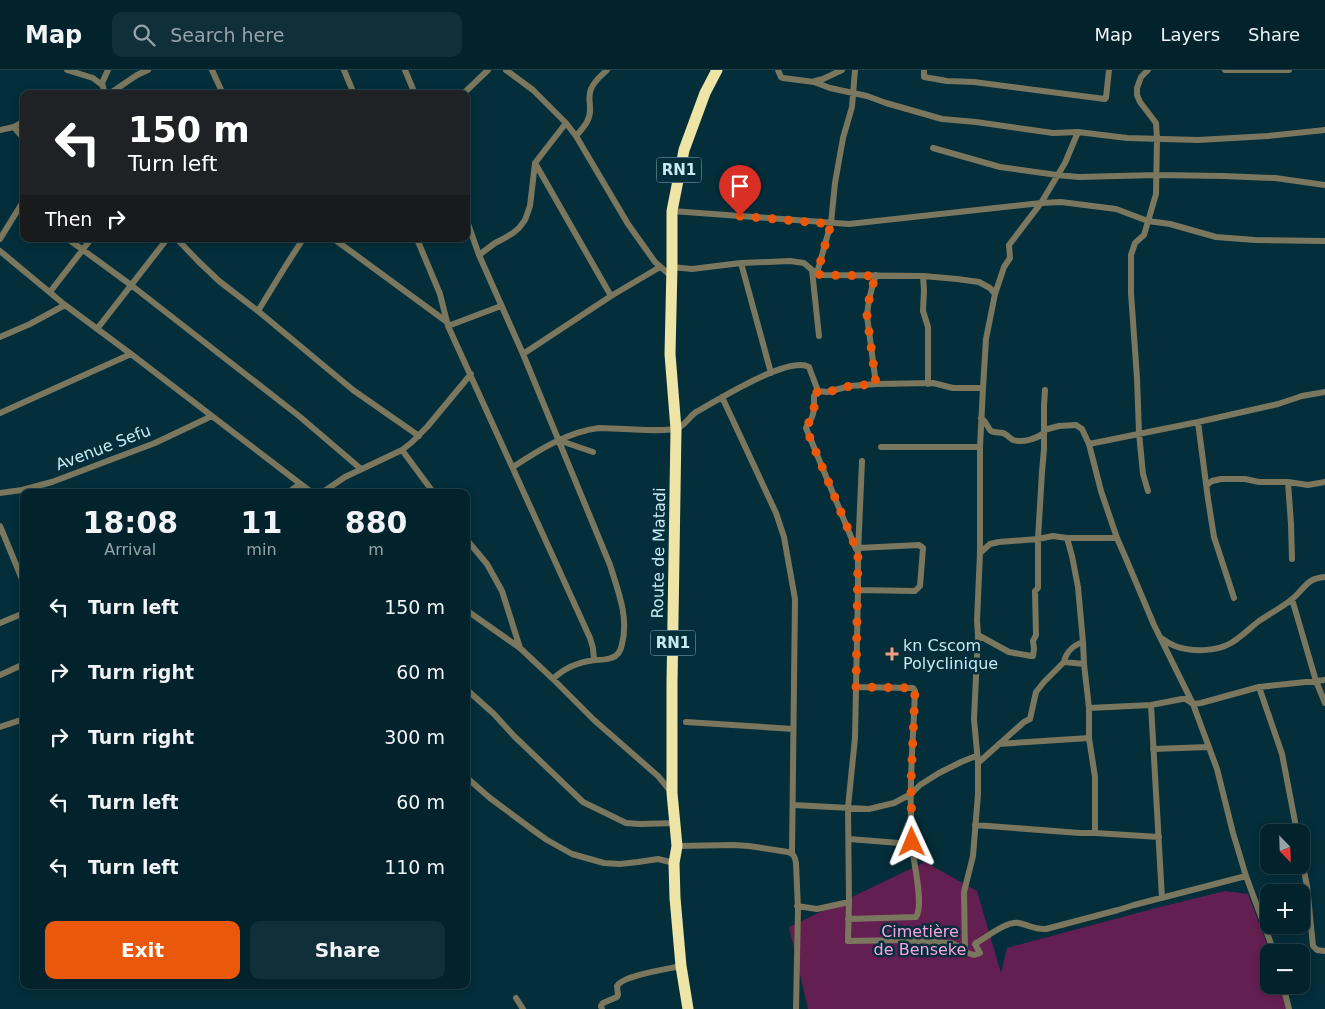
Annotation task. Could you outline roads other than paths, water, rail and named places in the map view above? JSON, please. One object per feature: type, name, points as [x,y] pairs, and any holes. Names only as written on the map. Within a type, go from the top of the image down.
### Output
[{"type":"highway","name":"RN1","points":[[668,270],[672,212],[684,150],[705,93],[717,70]]},
{"type":"highway","name":"Route de Matadi","points":[[668,270],[670,354],[676,429],[672,793],[677,846],[674,863],[675,898],[681,966],[688,1009]]},
{"type":"street","points":[[67,70],[93,78],[102,85],[105,90]]},
{"type":"street","points":[[82,74],[89,70]]},
{"type":"street","points":[[102,85],[108,70]]},
{"type":"street","points":[[113,90],[148,70]]},
{"type":"street","points":[[212,70],[221,90]]},
{"type":"street","points":[[344,70],[352,90]]},
{"type":"street","points":[[405,70],[414,90]]},
{"type":"street","points":[[467,90],[488,70]]},
{"type":"street","points":[[506,70],[532,90],[566,123],[576,136],[628,224],[668,270]]},
{"type":"street","points":[[576,136],[589,118],[590,90],[594,82],[606,70]]},
{"type":"street","points":[[778,70],[783,78],[814,82],[942,119],[1053,133],[1078,132],[1107,137],[1198,140],[1239,139],[1325,130]]},
{"type":"street","points":[[814,82],[842,70]]},
{"type":"street","points":[[819,336],[814,272],[831,224],[839,158],[852,107],[855,70]]},
{"type":"street","points":[[924,70],[924,77],[947,81],[974,82],[1105,99],[1109,70]]},
{"type":"street","points":[[1148,70],[1141,77],[1137,88],[1137,95],[1156,123],[1156,194],[1144,235],[1135,243],[1131,255],[1138,433],[1143,474],[1148,492]]},
{"type":"street","points":[[1225,70],[1289,70]]},
{"type":"street","points":[[0,130],[14,127],[20,123]]},
{"type":"street","points":[[479,255],[513,233],[525,220],[530,206],[535,163],[566,123]]},
{"type":"street","points":[[14,127],[20,134]]},
{"type":"street","points":[[964,952],[964,892],[973,856],[978,794],[974,719],[980,554],[980,447],[986,339],[995,294],[1004,267],[1010,258],[1009,245],[1041,202],[1065,163],[1078,132]]},
{"type":"street","points":[[933,148],[1000,168],[1057,175],[1079,177],[1223,176],[1275,178],[1325,185]]},
{"type":"street","points":[[535,163],[611,296]]},
{"type":"street","points":[[672,212],[850,224],[1041,202],[1061,202],[1116,209],[1148,221],[1170,224],[1216,237],[1255,240],[1325,241]]},
{"type":"street","points":[[0,239],[20,208]]},
{"type":"street","points":[[470,229],[479,255],[523,354],[610,565],[625,619],[624,639],[617,655],[609,659],[575,664],[560,672],[553,679]]},
{"type":"street","points":[[72,242],[131,285],[299,416],[361,469]]},
{"type":"street","points":[[50,292],[89,242]]},
{"type":"street","points":[[97,329],[165,242]]},
{"type":"street","points":[[180,242],[219,281],[353,390],[419,436]]},
{"type":"street","points":[[258,311],[302,242]]},
{"type":"street","points":[[338,242],[447,324]]},
{"type":"street","points":[[418,242],[440,294],[447,324],[590,638],[594,660]]},
{"type":"street","points":[[0,251],[65,305],[307,489]]},
{"type":"street","points":[[523,354],[611,296],[668,270],[741,263],[790,261],[804,263],[814,272],[823,275],[923,276],[979,282],[990,288],[995,294]]},
{"type":"street","points":[[741,263],[771,373]]},
{"type":"street","points":[[876,276],[867,316],[876,384]]},
{"type":"street","points":[[923,276],[923,311],[928,327],[928,384]]},
{"type":"street","points":[[0,337],[30,324],[65,305]]},
{"type":"street","points":[[447,324],[501,306]]},
{"type":"street","points":[[0,413],[131,354]]},
{"type":"street","points":[[513,467],[558,440],[590,429],[676,429],[686,423],[692,414],[743,386],[771,373],[800,364],[806,365],[810,369],[818,391]]},
{"type":"street","points":[[327,489],[345,477],[402,450],[419,436],[471,374]]},
{"type":"street","points":[[818,391],[828,392],[850,386],[876,384],[937,384],[953,388],[983,388]]},
{"type":"street","points":[[978,635],[1009,652],[1033,656],[1036,635],[1035,591],[1038,588],[1038,539],[1044,449],[1045,390]]},
{"type":"street","points":[[818,391],[814,396],[812,417],[806,428],[858,550]]},
{"type":"street","points":[[1089,444],[1198,422],[1325,392]]},
{"type":"street","points":[[722,398],[776,514],[784,537],[795,599],[792,854],[795,857],[796,863],[798,906],[796,1009]]},
{"type":"street","name":"Avenue Sefu","points":[[26,489],[52,482],[155,443],[212,416]]},
{"type":"street","points":[[981,418],[987,422],[988,427],[992,431],[1004,433],[1013,440],[1029,440],[1059,426],[1076,425],[1082,430],[1089,444],[1101,491],[1117,538],[1154,625],[1193,704],[1217,769],[1246,876],[1271,944]]},
{"type":"street","points":[[1198,422],[1214,537],[1234,598]]},
{"type":"street","points":[[558,440],[593,452]]},
{"type":"street","points":[[881,447],[980,447]]},
{"type":"street","points":[[402,450],[431,489]]},
{"type":"street","points":[[862,461],[854,738],[848,807],[848,940],[902,940],[951,943],[964,952],[974,954],[980,953],[976,943],[1011,922],[1038,929],[1046,929],[1246,876]]},
{"type":"street","points":[[1207,485],[1221,479],[1245,478],[1266,483],[1288,482],[1308,485],[1325,482]]},
{"type":"street","points":[[1288,482],[1292,559]]},
{"type":"street","points":[[293,489],[300,484]]},
{"type":"street","name":"Avenue Sefu","points":[[0,493],[20,490]]},
{"type":"street","points":[[0,526],[20,574]]},
{"type":"street","points":[[980,554],[985,548],[994,543],[1053,536],[1067,538],[1117,538]]},
{"type":"street","points":[[1067,538],[1078,587],[1084,642],[1084,664],[1089,708],[1088,738],[1095,776],[1095,833]]},
{"type":"street","points":[[470,543],[487,564],[502,591],[520,648]]},
{"type":"street","points":[[858,550],[919,545],[922,548],[920,586],[918,589],[914,591],[858,590]]},
{"type":"street","points":[[1160,638],[1175,646],[1191,649],[1225,646],[1232,643],[1258,622],[1292,599],[1312,579],[1325,577]]},
{"type":"street","points":[[1292,599],[1316,681],[1325,703]]},
{"type":"street","points":[[470,613],[520,648],[594,720],[658,776],[672,793]]},
{"type":"street","points":[[0,623],[20,614]]},
{"type":"street","points":[[793,805],[869,808],[887,805],[898,802],[911,794],[920,785],[960,762],[977,760],[1030,719],[1036,692],[1064,662],[1065,657],[1072,648],[1084,642]]},
{"type":"street","points":[[1064,662],[1084,664]]},
{"type":"street","points":[[0,674],[20,666]]},
{"type":"street","points":[[1089,708],[1151,705],[1182,699],[1186,699],[1193,704],[1259,687],[1325,680]]},
{"type":"street","points":[[848,919],[916,917],[919,912],[912,844],[911,794],[914,689],[856,687]]},
{"type":"street","points":[[1259,687],[1282,754],[1295,824]]},
{"type":"street","points":[[470,693],[583,802],[626,823],[676,823]]},
{"type":"street","points":[[1151,705],[1162,898]]},
{"type":"street","points":[[0,727],[20,720]]},
{"type":"street","points":[[686,722],[793,729]]},
{"type":"street","points":[[999,744],[1088,738]]},
{"type":"street","points":[[1154,748],[1209,748]]},
{"type":"street","points":[[470,780],[533,830],[572,854],[604,863],[620,864],[658,859],[674,863]]},
{"type":"street","points":[[975,825],[1159,837]]},
{"type":"street","points":[[849,839],[912,844]]},
{"type":"street","points":[[677,846],[749,846],[792,854]]},
{"type":"street","points":[[1305,874],[1313,946],[1315,949],[1325,950]]},
{"type":"street","points":[[798,906],[817,909],[849,902]]},
{"type":"street","points":[[602,1009],[603,1003],[617,997],[617,986],[621,981],[634,976],[681,966]]},
{"type":"street","points":[[1285,994],[1289,1009]]},
{"type":"street","points":[[516,998],[523,1009]]},
{"type":"place","name":"kn Cscom Polyclinique","points":[[892,654]]},
{"type":"park label","name":"Cimetière de Benseke","points":[[920,940]]}]
